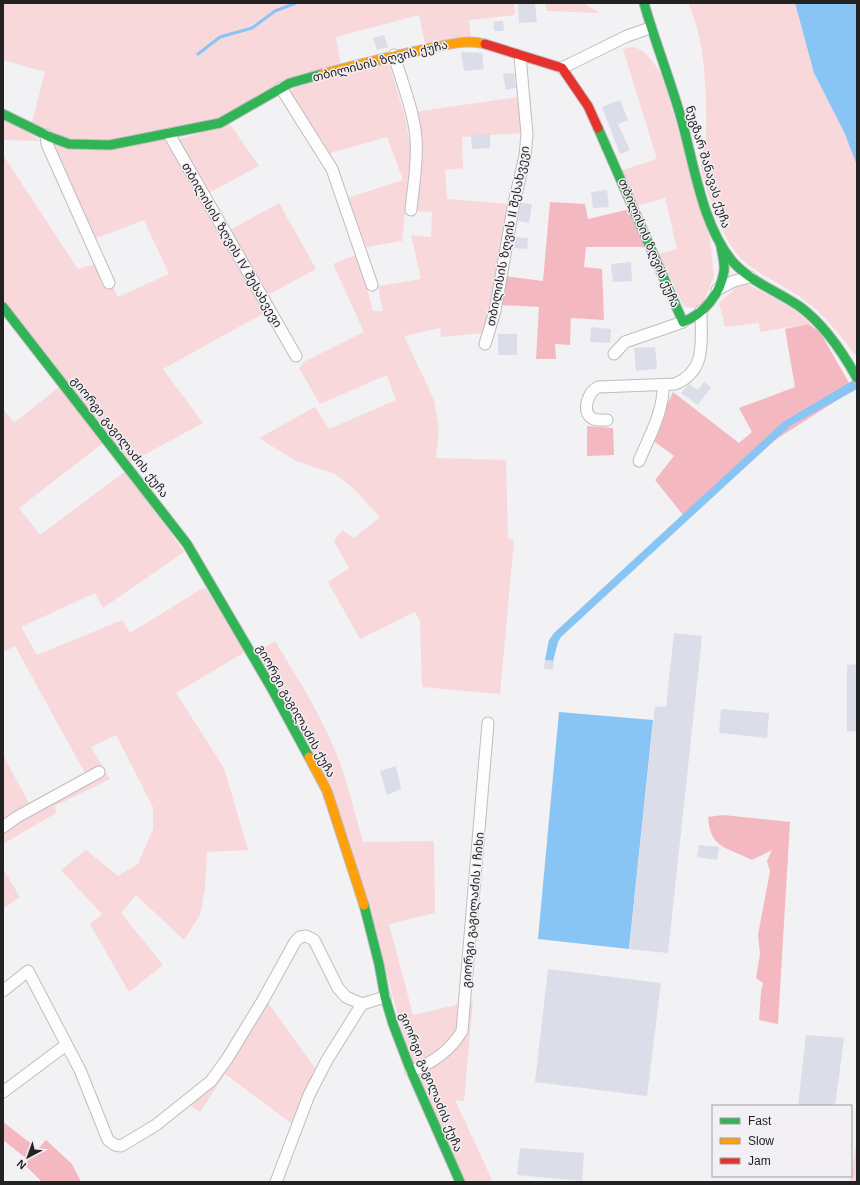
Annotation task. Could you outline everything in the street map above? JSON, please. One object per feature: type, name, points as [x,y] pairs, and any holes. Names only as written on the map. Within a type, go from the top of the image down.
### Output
[{"type":"street","name":"ნუგზარ შანავას ქუჩა","points":[[644,3],[650,28],[680,116],[710,221],[721,246],[734,263],[750,277],[808,313],[831,338],[855,374]]},
{"type":"street","points":[[562,68],[627,36],[650,28]]},
{"type":"street","name":"თბილისის ზღვის ქუჩა","points":[[3,114],[46,135],[69,144],[110,145],[220,124],[290,83],[394,55],[460,42],[477,42],[562,68],[588,106],[645,231],[683,322],[691,320],[701,311],[717,290],[724,270],[721,246]]},
{"type":"street","points":[[394,55],[413,117],[416,139],[417,159],[411,210]]},
{"type":"street","name":"თბილისის ზღვის II შესახვევი","points":[[485,344],[495,311],[514,203],[525,156],[527,134],[520,56]]},
{"type":"street","points":[[281,88],[332,170],[372,285]]},
{"type":"street","name":"თბილისის ზღვის IV შესახვევი","points":[[169,134],[296,356]]},
{"type":"street","points":[[46,135],[46,144],[109,283]]},
{"type":"street","name":"თბილისის ზღვის ქუჩა","points":[[717,290],[734,281],[750,277]]},
{"type":"street","name":"გიორგი გაგილაძის ქუჩა","points":[[3,307],[187,544],[272,689],[327,791],[360,888],[379,964],[385,997],[411,1071],[460,1182]]},
{"type":"street","points":[[608,420],[595,420],[590,418],[587,412],[588,397],[592,390],[598,387],[675,384],[683,381],[696,370],[700,361],[701,311]]},
{"type":"street","points":[[614,354],[625,342],[683,322]]},
{"type":"street","points":[[639,461],[660,409],[664,395],[663,385]]},
{"type":"street","name":"გიორგი გაგილაძის I ჩიხი","points":[[411,1071],[422,1067],[448,1050],[454,1045],[462,1031],[488,723]]},
{"type":"street","points":[[3,827],[17,817],[99,772]]},
{"type":"street","points":[[3,991],[28,971],[80,1070],[108,1140],[115,1145],[121,1146],[156,1125],[211,1081],[227,1060],[263,1000],[295,942],[300,937],[306,936],[314,940],[338,988],[346,997],[362,1004],[385,997]]},
{"type":"street","points":[[276,1182],[308,1095],[327,1060],[362,1004]]},
{"type":"street","points":[[3,1092],[66,1045]]},
{"type":"shaded area","points":[[3,3],[514,3],[515,15],[469,20],[471,38],[425,44],[419,15],[336,37],[341,66],[213,120],[114,140],[69,140],[32,123],[45,72],[3,60]]},
{"type":"shaded area","points":[[545,3],[583,3],[600,13],[547,11]]},
{"type":"shaded area","points":[[688,3],[795,3],[814,73],[844,132],[855,160],[857,159],[857,357],[832,326],[811,305],[749,266],[732,247],[722,229],[704,181],[701,167],[706,137],[704,68],[699,34]]},
{"type":"shaded area","points":[[633,47],[646,54],[662,75],[710,238],[714,276],[704,301],[695,308],[684,307],[659,254],[677,249],[665,198],[636,206],[620,171],[657,159],[623,49]]},
{"type":"shaded area","points":[[389,62],[405,117],[411,151],[402,241],[366,247],[347,198],[403,180],[387,137],[327,154],[290,93],[294,86]]},
{"type":"shaded area","points":[[519,97],[523,133],[462,137],[463,168],[445,170],[447,199],[510,204],[485,333],[441,337],[440,328],[404,336],[434,400],[439,429],[436,458],[506,460],[508,539],[514,540],[500,694],[422,687],[420,621],[415,612],[360,639],[328,582],[349,568],[334,541],[342,530],[354,538],[380,517],[353,488],[335,474],[296,461],[259,438],[315,407],[329,429],[396,400],[387,375],[320,404],[299,368],[305,361],[364,332],[333,264],[358,254],[373,311],[383,311],[378,286],[421,279],[411,235],[431,237],[432,212],[414,211],[414,112]]},
{"type":"shaded area","points":[[3,117],[41,141],[3,140]]},
{"type":"shaded area","points":[[230,124],[259,166],[209,193],[176,140]]},
{"type":"shaded area","points":[[167,138],[266,312],[163,369],[203,423],[131,462],[3,302],[3,155],[78,269],[94,264],[104,288],[113,287],[118,297],[169,274],[144,220],[94,239],[51,142]]},
{"type":"shaded area","points":[[550,202],[585,204],[588,219],[630,209],[648,247],[586,247],[584,267],[602,269],[604,320],[571,318],[570,345],[555,344],[556,359],[536,359],[539,307],[501,305],[505,276],[543,281]]},
{"type":"shaded area","points":[[279,203],[316,269],[266,296],[228,231]]},
{"type":"shaded area","points":[[746,283],[795,310],[813,326],[808,324],[760,332],[759,323],[725,327],[719,303],[738,286]]},
{"type":"shaded area","points":[[808,324],[820,332],[853,390],[775,440],[687,520],[655,480],[674,456],[651,439],[673,392],[739,443],[752,432],[739,408],[795,387],[785,329]]},
{"type":"shaded area","points":[[59,387],[103,443],[19,508],[40,535],[127,470],[184,552],[103,608],[95,593],[21,627],[37,655],[122,620],[130,633],[205,587],[245,652],[176,693],[224,768],[248,850],[207,852],[205,888],[200,915],[184,940],[136,895],[121,913],[163,965],[129,992],[90,924],[102,914],[61,870],[86,850],[118,876],[138,864],[153,829],[153,807],[116,735],[91,747],[110,779],[55,806],[56,813],[3,844],[3,755],[29,803],[85,773],[15,646],[3,652],[3,409],[14,423]]},
{"type":"shaded area","points":[[587,426],[613,428],[614,455],[587,456]]},
{"type":"shaded area","points":[[275,641],[321,720],[337,754],[363,842],[434,841],[435,913],[389,924],[413,1015],[473,1001],[464,1101],[455,1100],[493,1182],[466,1182],[410,1058],[348,836],[255,653]]},
{"type":"shaded area","points":[[723,815],[790,822],[778,1024],[759,1020],[763,983],[756,978],[760,954],[758,935],[770,871],[767,861],[772,850],[752,860],[721,846],[712,835],[709,828],[708,817]]},
{"type":"shaded area","points":[[3,869],[20,897],[3,909]]},
{"type":"shaded area","points":[[266,1000],[318,1072],[295,1126],[225,1074],[200,1112],[187,1103]]},
{"type":"shaded area","points":[[3,1122],[38,1149],[46,1140],[72,1164],[81,1182],[42,1182],[25,1165],[28,1160],[3,1140]]},
{"type":"shaded area","points":[[857,1138],[857,1182],[850,1182]]},
{"type":"water","points":[[795,3],[857,3],[857,165],[844,132],[814,73]]},
{"type":"water","points":[[857,378],[857,389],[790,426],[561,637],[558,642],[553,661],[545,660],[549,640],[554,633],[783,422]]},
{"type":"water","points":[[559,712],[653,720],[629,949],[538,939]]},
{"type":"building","points":[[518,3],[535,3],[537,22],[519,23]]},
{"type":"building","points":[[494,21],[503,21],[504,31],[494,31]]},
{"type":"building","points":[[384,35],[388,47],[377,50],[373,38]]},
{"type":"building","points":[[461,52],[482,53],[484,69],[464,71]]},
{"type":"building","points":[[514,73],[516,88],[506,90],[503,74]]},
{"type":"building","points":[[620,100],[628,120],[618,124],[630,150],[620,154],[602,107]]},
{"type":"building","points":[[490,134],[490,148],[472,149],[471,135]]},
{"type":"building","points":[[607,190],[609,207],[593,208],[591,192]]},
{"type":"building","points":[[521,203],[532,204],[529,223],[518,221]]},
{"type":"building","points":[[515,237],[528,238],[527,249],[514,248]]},
{"type":"building","points":[[631,262],[632,281],[613,282],[611,264]]},
{"type":"building","points":[[591,327],[611,329],[610,343],[590,342]]},
{"type":"building","points":[[498,334],[517,334],[517,355],[498,355]]},
{"type":"building","points":[[655,347],[657,369],[636,371],[634,348]]},
{"type":"building","points":[[704,382],[711,387],[698,405],[681,393],[689,384],[698,390]]},
{"type":"building","points":[[674,633],[702,636],[668,953],[629,949],[655,706],[666,707]]},
{"type":"building","points":[[545,660],[554,661],[553,670],[544,669]]},
{"type":"building","points":[[857,664],[857,732],[847,731],[847,665]]},
{"type":"building","points":[[721,709],[769,713],[767,738],[719,733]]},
{"type":"building","points":[[396,766],[401,789],[387,795],[380,771]]},
{"type":"building","points":[[699,845],[719,847],[717,860],[697,857]]},
{"type":"building","points":[[548,969],[661,983],[647,1096],[535,1082]]},
{"type":"building","points":[[806,1035],[844,1038],[835,1105],[798,1105]]},
{"type":"building","points":[[520,1148],[584,1153],[582,1181],[517,1175]]},
{"type":"waterway","points":[[198,54],[220,37],[252,28],[275,11],[296,3]]},
{"type":"traffic: fast","points":[[644,3],[677,103],[706,212],[722,247],[740,269],[764,286],[791,301],[808,313],[839,348],[857,378]]},
{"type":"traffic: fast","points":[[3,114],[50,137],[69,144],[110,145],[220,123],[290,83],[322,74]]},
{"type":"traffic: fast","points":[[598,128],[683,322],[698,314],[715,295],[724,271],[721,246]]},
{"type":"traffic: fast","points":[[3,307],[187,544],[272,689],[309,757]]},
{"type":"traffic: fast","points":[[364,905],[379,964],[385,997],[393,1024],[411,1071],[460,1182]]},
{"type":"traffic: slow","points":[[322,74],[449,44],[463,42],[485,44]]},
{"type":"traffic: slow","points":[[309,757],[327,791],[364,905]]},
{"type":"traffic: jam","points":[[485,44],[562,68],[588,106],[598,128]]}]
